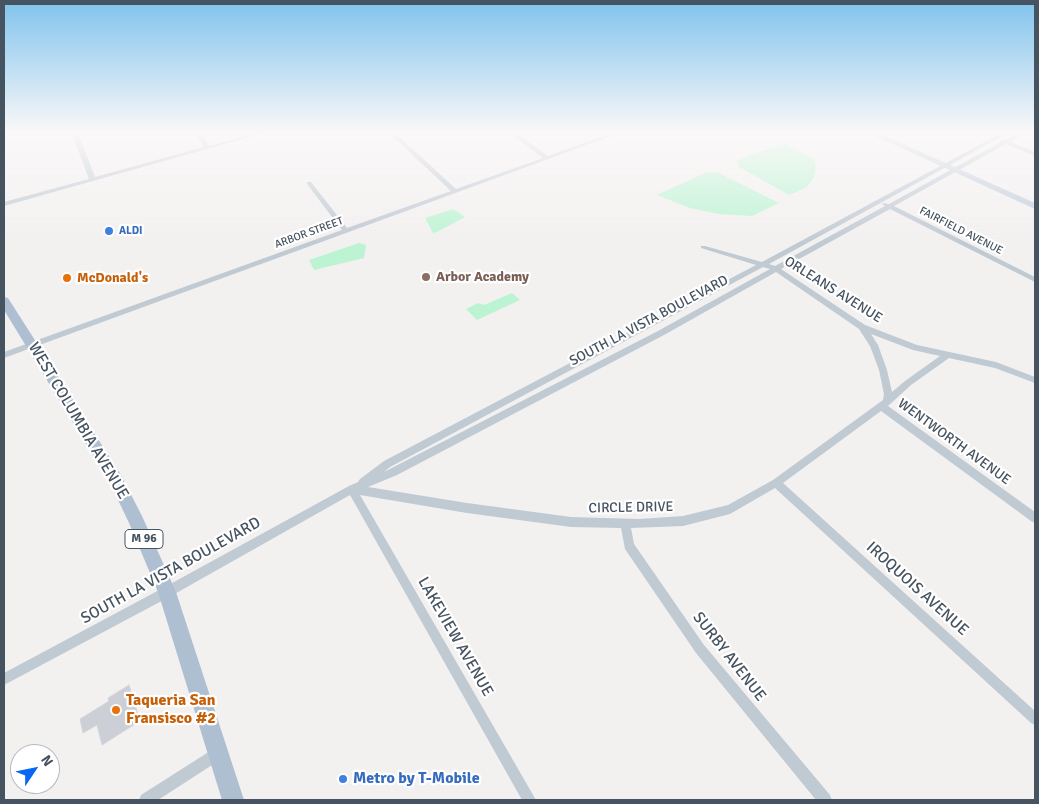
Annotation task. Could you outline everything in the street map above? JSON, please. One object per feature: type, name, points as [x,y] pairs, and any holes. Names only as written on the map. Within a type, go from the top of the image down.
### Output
[{"type":"main road","name":"WEST COLUMBIA AVENUE","points":[[4,301],[116,480],[167,592],[232,800]]},
{"type":"street","points":[[89,169],[93,180]]},
{"type":"street","points":[[4,204],[134,169]]},
{"type":"street","points":[[431,169],[455,191]]},
{"type":"street","name":"ARBOR STREET","points":[[4,356],[518,169]]},
{"type":"street","name":"SOUTH LA VISTA BOULEVARD","points":[[4,679],[167,592],[352,489],[387,464],[764,264],[938,169]]},
{"type":"street","points":[[952,169],[1035,206]]},
{"type":"street","name":"SOUTH LA VISTA BOULEVARD","points":[[352,489],[394,472],[661,333],[958,169]]},
{"type":"street","points":[[309,183],[346,230]]},
{"type":"street","name":"FAIRFIELD AVENUE","points":[[878,201],[1035,280]]},
{"type":"street","name":"ORLEANS AVENUE","points":[[703,246],[776,269],[862,327],[916,348],[996,365],[1035,380]]},
{"type":"street","points":[[862,327],[874,345],[883,370],[888,394],[884,404]]},
{"type":"street","name":"CIRCLE DRIVE","points":[[352,489],[467,508],[571,522],[639,524],[683,521],[730,509],[776,483],[948,355]]},
{"type":"street","name":"WENTWORTH AVENUE","points":[[884,404],[1035,518]]},
{"type":"street","name":"IROQUOIS AVENUE","points":[[776,483],[1035,719]]},
{"type":"street","name":"LAKEVIEW AVENUE","points":[[352,489],[529,800]]},
{"type":"street","name":"SURBY AVENUE","points":[[624,524],[629,546],[700,649],[825,800]]},
{"type":"street","points":[[146,800],[218,753]]},
{"type":"green space","points":[[742,169],[816,169],[814,178],[807,187],[789,195]]},
{"type":"green space","points":[[707,172],[719,173],[779,203],[752,216],[719,214],[690,208],[657,195]]},
{"type":"green space","points":[[453,209],[465,217],[433,233],[425,218]]},
{"type":"green space","points":[[359,243],[366,245],[364,258],[314,270],[309,260]]},
{"type":"green space","points":[[512,293],[520,300],[477,320],[466,309],[478,303],[484,305]]},
{"type":"building","name":"Taqueria San Fransisco #2","points":[[129,685],[140,721],[102,745],[97,725],[83,733],[80,719],[109,701],[108,698]]},
{"type":"place","name":"ALDI","points":[[109,231]]},
{"type":"place","name":"Arbor Academy","points":[[426,277]]},
{"type":"place","name":"McDonald's","points":[[67,278]]},
{"type":"place","name":"Taqueria San Fransisco #2","points":[[116,710]]},
{"type":"place","name":"Metro by T-Mobile","points":[[343,779]]}]
